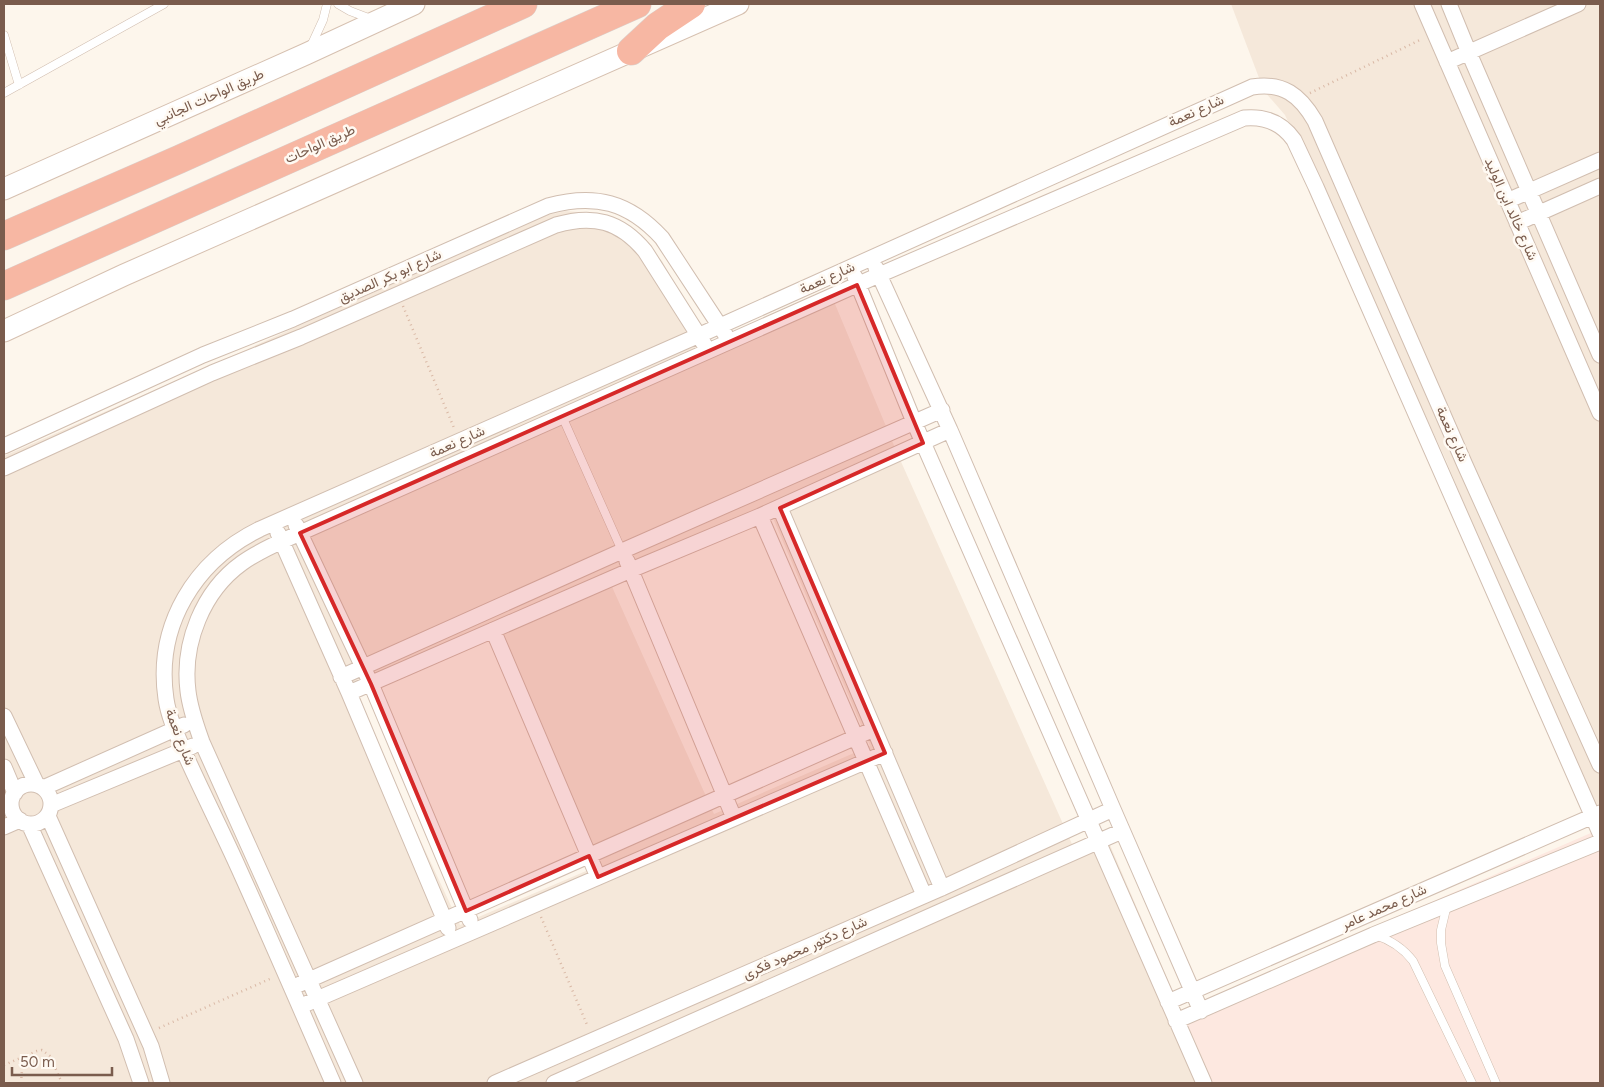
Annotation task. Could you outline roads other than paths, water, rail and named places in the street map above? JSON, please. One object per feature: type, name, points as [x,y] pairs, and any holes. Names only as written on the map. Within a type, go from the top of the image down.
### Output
[{"type":"highway","points":[[4,236],[523,4]]},
{"type":"highway","name":"طريق الواحات","points":[[4,286],[637,4]]},
{"type":"highway","points":[[631,51],[658,26],[691,4]]},
{"type":"street","name":"طريق الواحات الجانبي","points":[[4,189],[414,4]]},
{"type":"street","points":[[4,331],[151,263],[738,4]]},
{"type":"street","name":"شارع خالد ابن الوليد","points":[[1422,4],[1600,413]]},
{"type":"street","name":"شارع خالد ابن الوليد","points":[[1450,4],[1469,53],[1600,354]]},
{"type":"street","points":[[1447,62],[1578,4]]},
{"type":"street","name":"شارع نعمة","points":[[333,1083],[238,867],[184,751],[166,699],[165,662],[178,609],[196,580],[218,555],[245,536],[698,336],[1252,87],[1271,86],[1281,88],[1298,98],[1315,121],[1465,464],[1600,765]]},
{"type":"street","name":"شارع نعمة","points":[[354,1083],[202,742],[194,720],[188,690],[190,642],[201,612],[209,598],[229,574],[254,555],[282,541],[879,275],[1244,118],[1261,118],[1277,123],[1294,140],[1442,474],[1596,814],[1600,833]]},
{"type":"street","points":[[1507,200],[1600,160]]},
{"type":"street","points":[[1316,188],[1340,178]]},
{"type":"street","points":[[1517,223],[1600,186]]},
{"type":"street","name":"شارع ابو بكر الصديق","points":[[4,446],[203,355],[292,319],[548,206],[566,201],[584,199],[602,201],[619,206],[635,214],[650,225],[662,238],[730,342]]},
{"type":"street","name":"شارع ابو بكر الصديق","points":[[4,468],[212,373],[301,337],[556,225],[577,220],[598,220],[612,224],[636,240],[645,250],[708,352]]},
{"type":"street","points":[[872,258],[942,410],[1201,1011]]},
{"type":"street","points":[[851,267],[923,443],[1204,1083]]},
{"type":"street","points":[[341,677],[942,410]]},
{"type":"street","points":[[349,693],[631,570],[780,508],[950,430]]},
{"type":"street","points":[[1442,474],[1465,464]]},
{"type":"street","points":[[780,508],[942,888]]},
{"type":"street","points":[[292,515],[371,684],[475,930]]},
{"type":"street","points":[[760,516],[924,895]]},
{"type":"street","points":[[274,523],[454,940]]},
{"type":"street","points":[[622,551],[734,818]]},
{"type":"street","points":[[493,630],[598,877]]},
{"type":"street","points":[[4,716],[40,786],[49,795],[49,810],[146,1034],[156,1059],[162,1083]]},
{"type":"street","points":[[10,801],[22,786],[40,786],[194,720]]},
{"type":"street","points":[[291,988],[874,729]]},
{"type":"street","points":[[4,827],[25,822],[40,822],[49,810],[202,742]]},
{"type":"street","points":[[300,1007],[884,753]]},
{"type":"street","points":[[4,767],[14,813],[25,822],[126,1039],[141,1083]]},
{"type":"street","name":"شارع دكتور محمود فكرى","points":[[495,1083],[942,888],[1113,809]]},
{"type":"street","name":"شارع محمد عامر","points":[[1168,1002],[1596,814]]},
{"type":"street","name":"شارع دكتور محمود فكرى","points":[[554,1083],[1122,831]]},
{"type":"street","name":"شارع محمد عامر","points":[[1176,1021],[1373,935],[1600,842]]},
{"type":"street","points":[[762,966],[773,987]]},
{"type":"lane","points":[[4,93],[164,4]]},
{"type":"lane","points":[[306,54],[318,32],[327,4]]},
{"type":"lane","points":[[338,4],[356,14],[376,20]]},
{"type":"lane","points":[[4,35],[19,85]]},
{"type":"lane","points":[[562,416],[622,551]]},
{"type":"lane","points":[[1447,905],[1441,930],[1441,944],[1445,966],[1496,1083]]},
{"type":"lane","points":[[1373,935],[1391,942],[1407,953],[1414,961],[1472,1083]]}]
